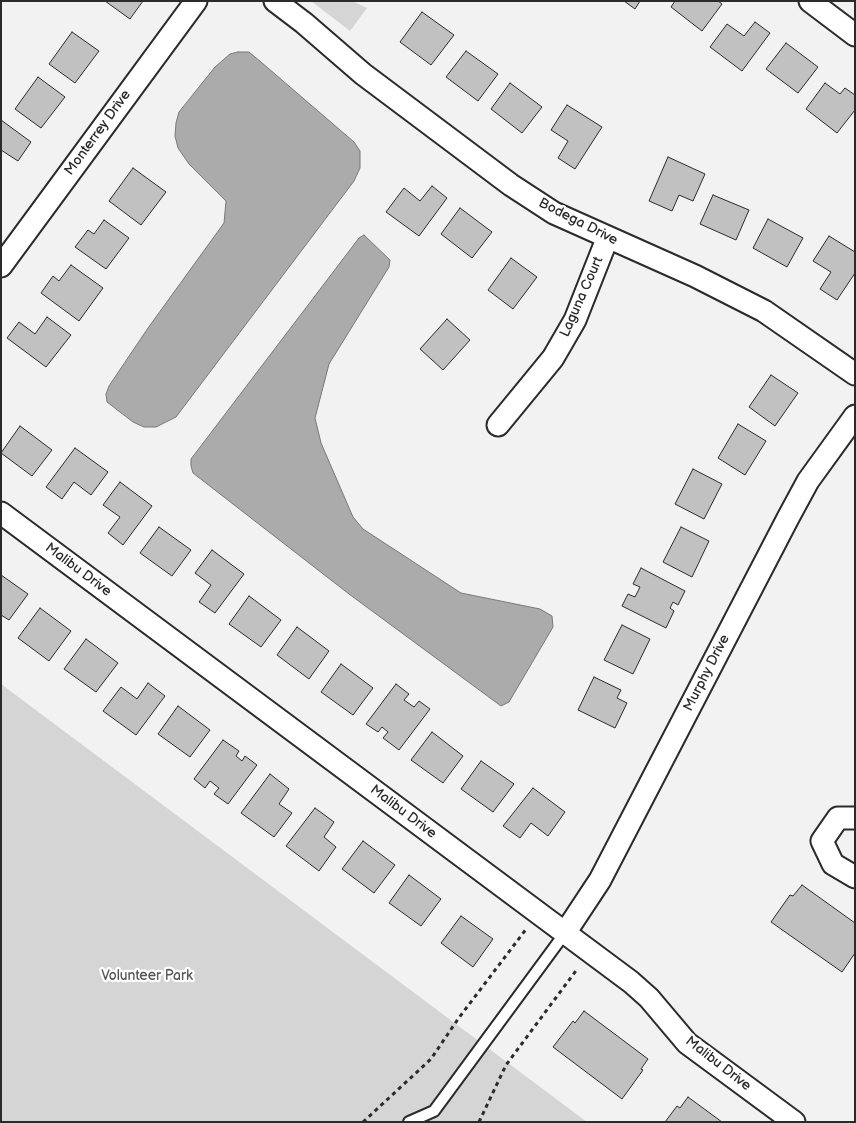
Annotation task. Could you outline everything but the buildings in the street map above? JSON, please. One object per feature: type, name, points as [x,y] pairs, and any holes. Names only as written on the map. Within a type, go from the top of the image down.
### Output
[{"type":"street","name":"Monterrey Drive","points":[[1,266],[196,1]]},
{"type":"street","name":"Bodega Drive","points":[[275,1],[304,23],[363,74],[511,185],[554,213],[695,276],[764,311],[855,374]]},
{"type":"street","points":[[810,1],[855,34]]},
{"type":"street","name":"Laguna Court","points":[[498,425],[553,358],[575,320],[607,238]]},
{"type":"street","name":"Murphy Drive","points":[[565,933],[600,880],[808,481],[855,416]]},
{"type":"street","name":"Malibu Drive","points":[[1,513],[590,951],[649,998],[687,1043],[794,1122]]},
{"type":"street","points":[[855,818],[838,818],[822,841],[833,864],[855,877]]},
{"type":"lane","points":[[409,1122],[434,1117],[565,933]]},
{"type":"path","points":[[363,1122],[431,1059],[458,1019],[538,913]]},
{"type":"path","points":[[479,1122],[506,1065],[590,951]]},
{"type":"green space","points":[[311,1],[352,1],[367,8],[350,31]]},
{"type":"green space","name":"Volunteer Park","points":[[1,684],[587,1122],[1,1122]]},
{"type":"shaded area","points":[[249,52],[354,142],[360,151],[360,168],[354,181],[176,417],[156,427],[144,427],[133,422],[107,402],[106,394],[109,386],[148,328],[224,223],[226,201],[189,164],[178,148],[175,136],[176,123],[179,112],[215,67],[230,54]]},
{"type":"shaded area","points":[[364,235],[390,260],[389,267],[329,364],[315,418],[321,443],[353,517],[363,529],[461,593],[540,609],[552,616],[553,627],[509,702],[501,706],[349,594],[193,473],[191,459],[359,238]]}]
